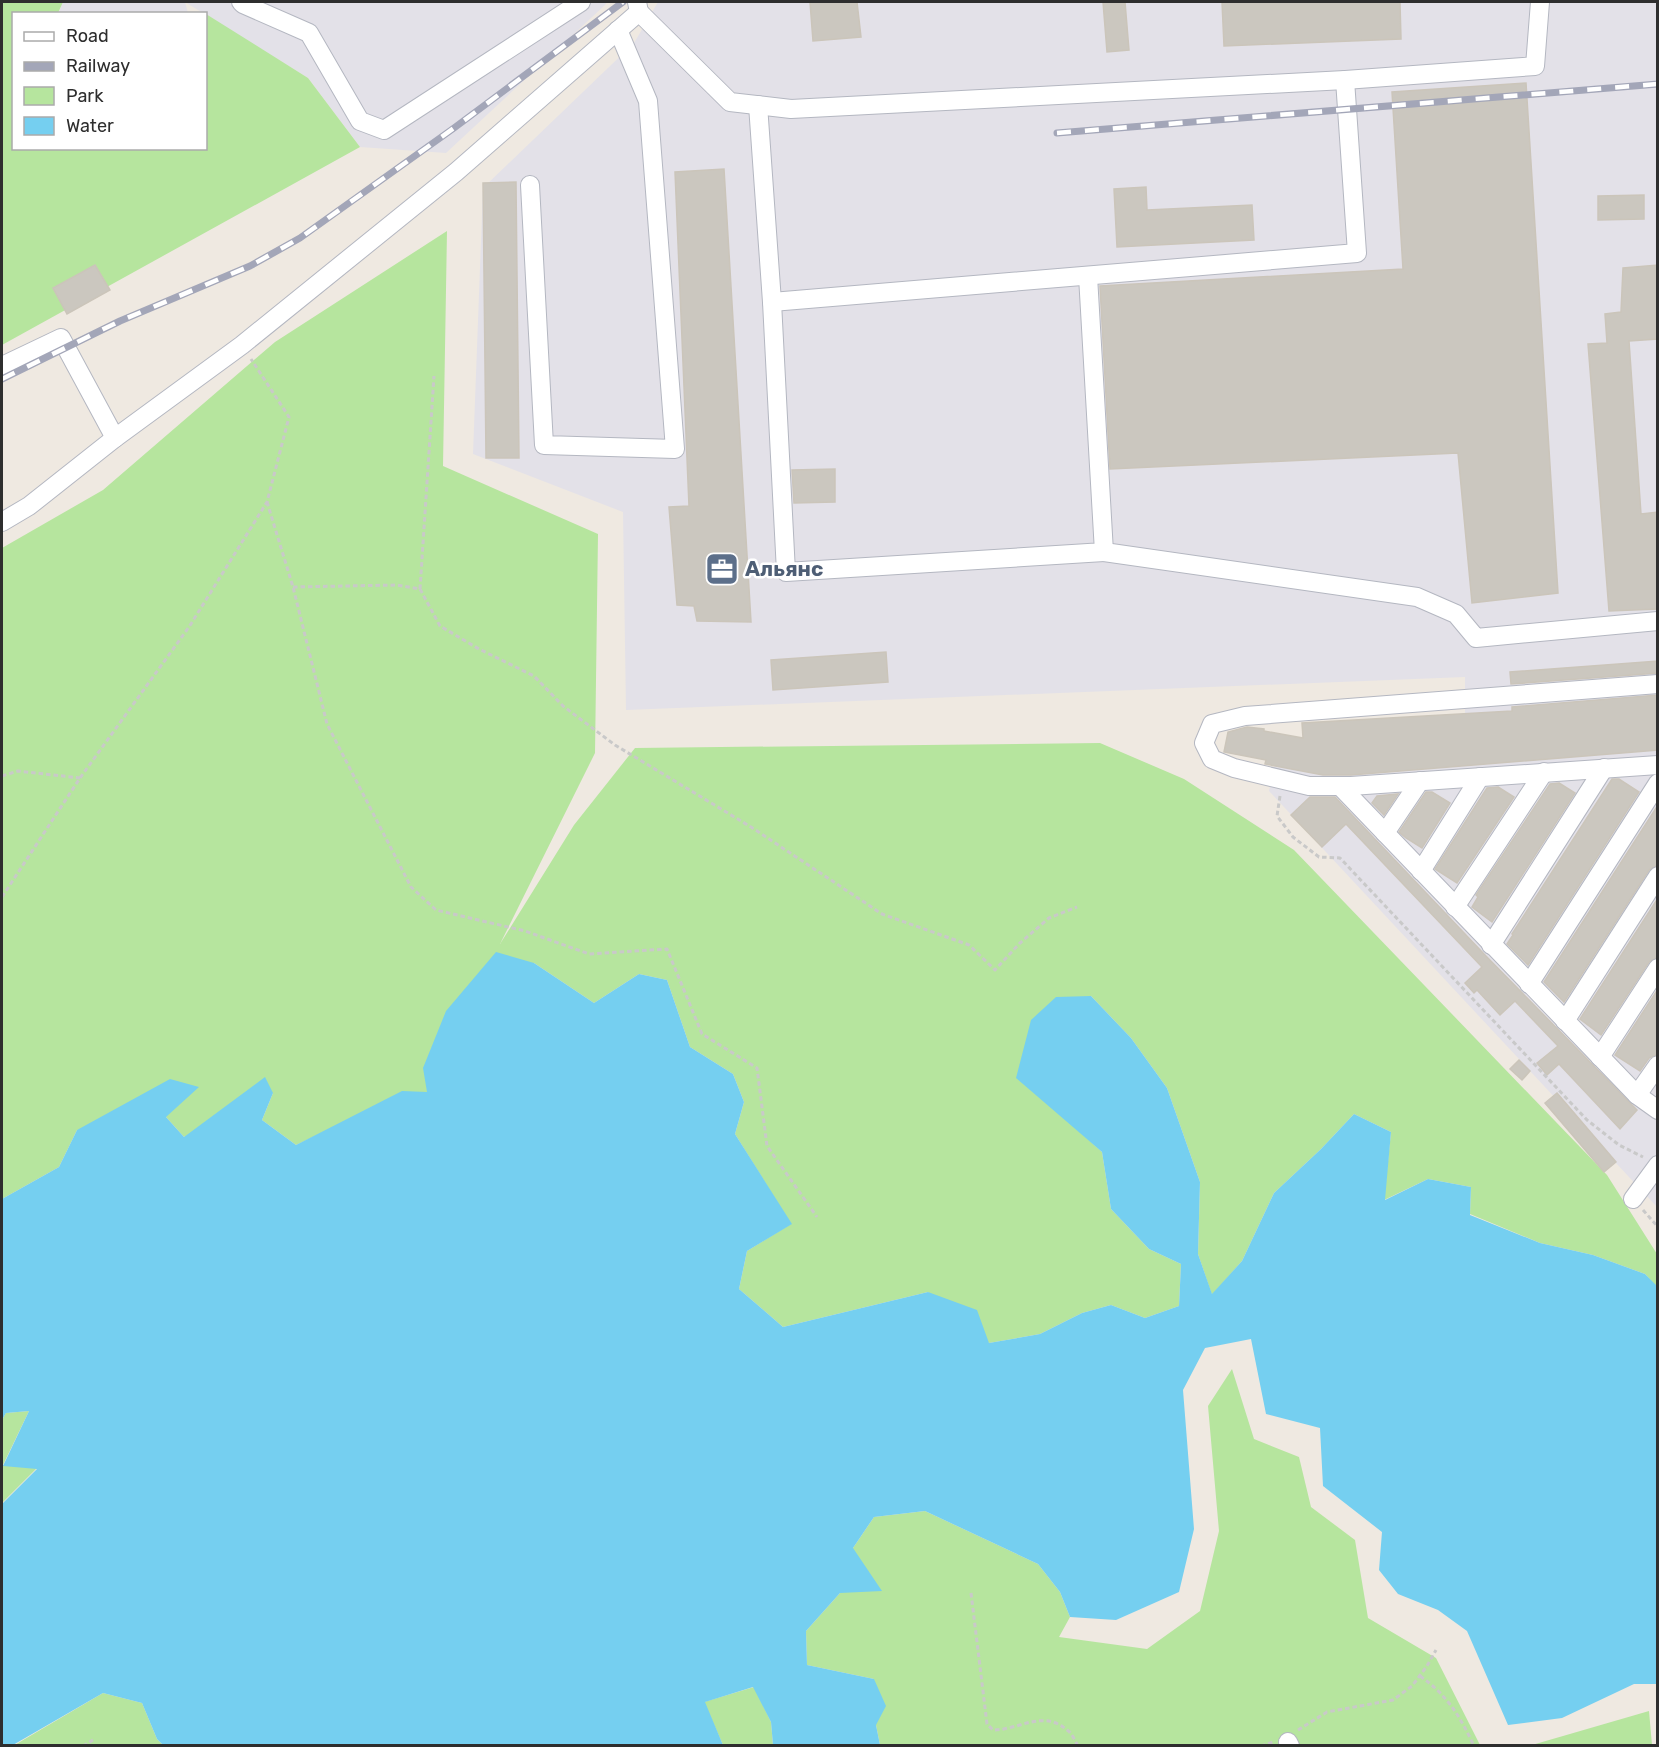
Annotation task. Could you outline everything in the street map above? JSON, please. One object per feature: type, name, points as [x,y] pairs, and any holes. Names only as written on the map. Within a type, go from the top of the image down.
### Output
[{"type":"lane","points":[[241,2],[309,33],[360,121],[384,130],[581,2]]},
{"type":"lane","points":[[2,522],[29,506],[115,438],[242,345],[456,172],[618,30],[638,7],[730,102],[791,109],[1345,80],[1535,66],[1540,2]]},
{"type":"lane","points":[[530,185],[544,445],[675,449],[648,101],[618,30]]},
{"type":"lane","points":[[772,302],[1358,254],[1345,80]]},
{"type":"lane","points":[[758,105],[772,302],[786,572],[1104,552],[1417,597],[1456,614],[1476,638],[1658,621]]},
{"type":"lane","points":[[1088,276],[1104,552]]},
{"type":"lane","points":[[2,366],[61,338],[115,438]]},
{"type":"lane","points":[[1658,684],[1245,716],[1212,724],[1204,744],[1212,759],[1234,768],[1309,786],[1340,786],[1658,765]]},
{"type":"lane","points":[[1491,945],[1604,768]]},
{"type":"lane","points":[[1455,907],[1544,772]]},
{"type":"lane","points":[[1421,872],[1480,777]]},
{"type":"lane","points":[[1385,833],[1420,781]]},
{"type":"lane","points":[[1529,984],[1658,783]]},
{"type":"lane","points":[[1340,786],[1637,1095],[1658,1110]]},
{"type":"lane","points":[[1565,1021],[1658,876]]},
{"type":"lane","points":[[1600,1057],[1658,968]]},
{"type":"lane","points":[[1637,1095],[1658,1065]]},
{"type":"lane","points":[[1633,1199],[1653,1162]]},
{"type":"path","points":[[2,897],[80,778],[189,627],[267,502],[289,417],[242,345]]},
{"type":"path","points":[[434,376],[420,589],[440,626],[534,676],[562,706],[615,745],[751,827],[882,914],[969,945],[995,970],[1020,943],[1049,918],[1077,907]]},
{"type":"path","points":[[267,502],[293,587],[327,724],[411,887],[436,910],[525,931],[589,954],[667,949],[702,1034],[757,1068],[767,1146],[817,1217]]},
{"type":"path","points":[[293,587],[397,585],[420,589]]},
{"type":"path","points":[[2,776],[18,771],[80,778]]},
{"type":"path","points":[[1282,780],[1277,816],[1293,837],[1318,857],[1340,858],[1587,1120],[1619,1145],[1653,1162]]},
{"type":"path","points":[[1633,1199],[1658,1227]]},
{"type":"path","points":[[971,1593],[987,1724],[993,1730],[1005,1730],[1029,1721],[1046,1720],[1067,1730],[1078,1746]]},
{"type":"path","points":[[1289,1744],[1297,1731],[1327,1712],[1393,1700],[1412,1686],[1436,1650]]},
{"type":"path","points":[[1420,1676],[1439,1689],[1461,1719],[1474,1746]]},
{"type":"path","points":[[83,1746],[93,1740]]},
{"type":"shaded area","points":[[63,2],[185,2],[188,12],[59,12]]},
{"type":"shaded area","points":[[185,2],[607,2],[446,153],[360,147],[308,78],[207,16],[207,12],[201,12]]},
{"type":"shaded area","points":[[658,2],[1657,2],[1657,1207],[1269,791],[1276,758],[1465,733],[1465,677],[626,710],[623,512],[473,454],[483,188],[634,43]]},
{"type":"green space","points":[[2,2],[63,2],[58,12],[12,12],[12,150],[207,150],[207,15],[308,78],[360,147],[2,345]]},
{"type":"green space","points":[[447,231],[443,466],[598,534],[595,753],[500,944],[574,825],[635,748],[1100,743],[1184,779],[1294,850],[1607,1175],[1657,1254],[1657,1287],[1645,1274],[1593,1255],[1540,1243],[1470,1214],[1471,1187],[1428,1179],[1384,1200],[1391,1132],[1354,1114],[1274,1193],[1242,1261],[1212,1295],[1198,1254],[1200,1182],[1167,1088],[1131,1038],[1091,996],[1061,1115],[1102,1152],[1111,1209],[1149,1249],[1181,1264],[1179,1306],[1145,1318],[1111,1305],[1082,1313],[1040,1334],[989,1343],[928,1292],[783,1327],[739,1289],[747,1251],[791,1224],[735,1134],[744,1102],[733,1074],[690,1047],[667,980],[639,974],[594,1003],[534,963],[428,1092],[334,1127],[296,1145],[262,1120],[273,1093],[184,1137],[166,1117],[77,1130],[59,1167],[2,1199],[2,548],[103,490],[275,342]]},
{"type":"green space","points":[[1232,1369],[1254,1439],[1299,1457],[1311,1507],[1355,1540],[1368,1618],[1436,1658],[1480,1745],[880,1745],[876,1725],[874,1679],[807,1665],[806,1631],[840,1593],[853,1548],[874,1517],[925,1511],[1038,1564],[1060,1592],[1070,1617],[1059,1637],[1147,1649],[1200,1611],[1219,1531],[1208,1406]]},
{"type":"green space","points":[[29,1411],[3,1465],[37,1468],[2,1503],[2,1420],[6,1413]]},
{"type":"green space","points":[[754,1687],[771,1722],[773,1745],[723,1745],[704,1702]]},
{"type":"green space","points":[[103,1693],[142,1703],[157,1739],[163,1745],[13,1746]]},
{"type":"green space","points":[[1649,1711],[1652,1745],[1532,1745]]},
{"type":"water","points":[[496,952],[534,963],[594,1003],[639,974],[667,980],[690,1047],[733,1074],[744,1102],[735,1134],[792,1224],[747,1251],[739,1289],[783,1327],[928,1292],[977,1310],[989,1343],[1040,1334],[1082,1313],[1111,1305],[1145,1318],[1179,1306],[1181,1264],[1149,1249],[1111,1209],[1102,1152],[1016,1078],[1031,1020],[1056,997],[1091,996],[1131,1038],[1167,1088],[1200,1182],[1198,1254],[1212,1294],[1242,1261],[1274,1193],[1354,1114],[1391,1132],[1385,1200],[1428,1179],[1471,1187],[1470,1215],[1540,1243],[1593,1255],[1645,1274],[1658,1287],[1657,1684],[1634,1684],[1562,1718],[1508,1725],[1467,1631],[1438,1610],[1398,1594],[1379,1570],[1382,1532],[1323,1486],[1320,1428],[1266,1414],[1251,1339],[1205,1348],[1183,1390],[1194,1529],[1179,1592],[1116,1620],[1070,1617],[1060,1592],[1038,1564],[925,1511],[874,1517],[853,1548],[882,1591],[840,1593],[806,1631],[807,1665],[874,1679],[886,1706],[876,1725],[880,1745],[773,1745],[771,1722],[753,1687],[705,1702],[723,1745],[163,1745],[157,1739],[142,1703],[103,1693],[13,1745],[2,1745],[2,1504],[37,1469],[3,1466],[29,1411],[6,1413],[2,1420],[2,1199],[59,1167],[77,1130],[170,1079],[199,1087],[166,1117],[184,1137],[265,1077],[273,1093],[262,1120],[296,1145],[402,1091],[427,1092],[423,1068],[446,1011]]},
{"type":"building","points":[[810,2],[857,2],[861,37],[813,41]]},
{"type":"building","points":[[1103,2],[1125,2],[1129,50],[1107,52]]},
{"type":"building","points":[[1222,2],[1400,2],[1401,39],[1224,46]]},
{"type":"building","points":[[1526,83],[1558,593],[1472,603],[1458,453],[1110,469],[1100,286],[1403,269],[1392,92]]},
{"type":"building","points":[[724,169],[751,622],[697,621],[694,606],[677,605],[669,507],[689,506],[675,172]]},
{"type":"building","points":[[516,182],[519,458],[486,458],[483,183]]},
{"type":"building","points":[[1146,187],[1147,210],[1252,205],[1254,240],[1117,247],[1114,189]]},
{"type":"building","points":[[1644,195],[1644,219],[1598,220],[1598,196]]},
{"type":"building","points":[[95,265],[110,290],[67,314],[53,288]]},
{"type":"building","points":[[1658,265],[1658,339],[1629,341],[1641,514],[1658,512],[1658,609],[1609,611],[1588,344],[1607,343],[1605,314],[1621,312],[1623,268]]},
{"type":"building","points":[[835,469],[835,502],[794,503],[792,470]]},
{"type":"building","points":[[886,652],[888,682],[773,690],[771,660]]},
{"type":"building","points":[[1658,661],[1658,673],[1511,684],[1510,672]]},
{"type":"building","points":[[1658,695],[1658,750],[1351,775],[1323,775],[1265,764],[1266,760],[1224,752],[1228,732],[1247,727],[1303,738],[1302,723],[1512,711],[1512,707]]},
{"type":"building","points":[[1612,779],[1619,779],[1639,792],[1528,965],[1507,944]]},
{"type":"building","points":[[1559,783],[1575,793],[1492,922],[1472,907],[1478,897],[1476,895],[1550,784]]},
{"type":"building","points":[[1498,787],[1514,797],[1457,883],[1435,869],[1487,788]]},
{"type":"building","points":[[1426,792],[1432,792],[1450,803],[1422,848],[1399,832]]},
{"type":"building","points":[[1398,794],[1384,815],[1372,803],[1377,796]]},
{"type":"building","points":[[1310,797],[1335,797],[1637,1110],[1620,1129],[1559,1064],[1547,1075],[1537,1063],[1558,1046],[1515,1001],[1500,1015],[1477,990],[1474,993],[1465,983],[1482,967],[1346,824],[1322,847],[1291,815]]},
{"type":"building","points":[[1658,805],[1658,865],[1649,870],[1564,1002],[1544,982]]},
{"type":"building","points":[[1658,898],[1658,957],[1649,962],[1601,1035],[1580,1019]]},
{"type":"building","points":[[1658,989],[1658,1054],[1649,1058],[1640,1071],[1615,1055]]},
{"type":"building","points":[[1519,1060],[1530,1071],[1522,1080],[1510,1069]]},
{"type":"building","points":[[1557,1093],[1616,1162],[1604,1172],[1545,1103]]},
{"type":"railway","points":[[2,379],[120,321],[250,266],[300,238],[454,128],[623,2]]},
{"type":"railway","points":[[1057,133],[1658,84]]},
{"type":"place","name":"Альянс","points":[[722,569]]}]
